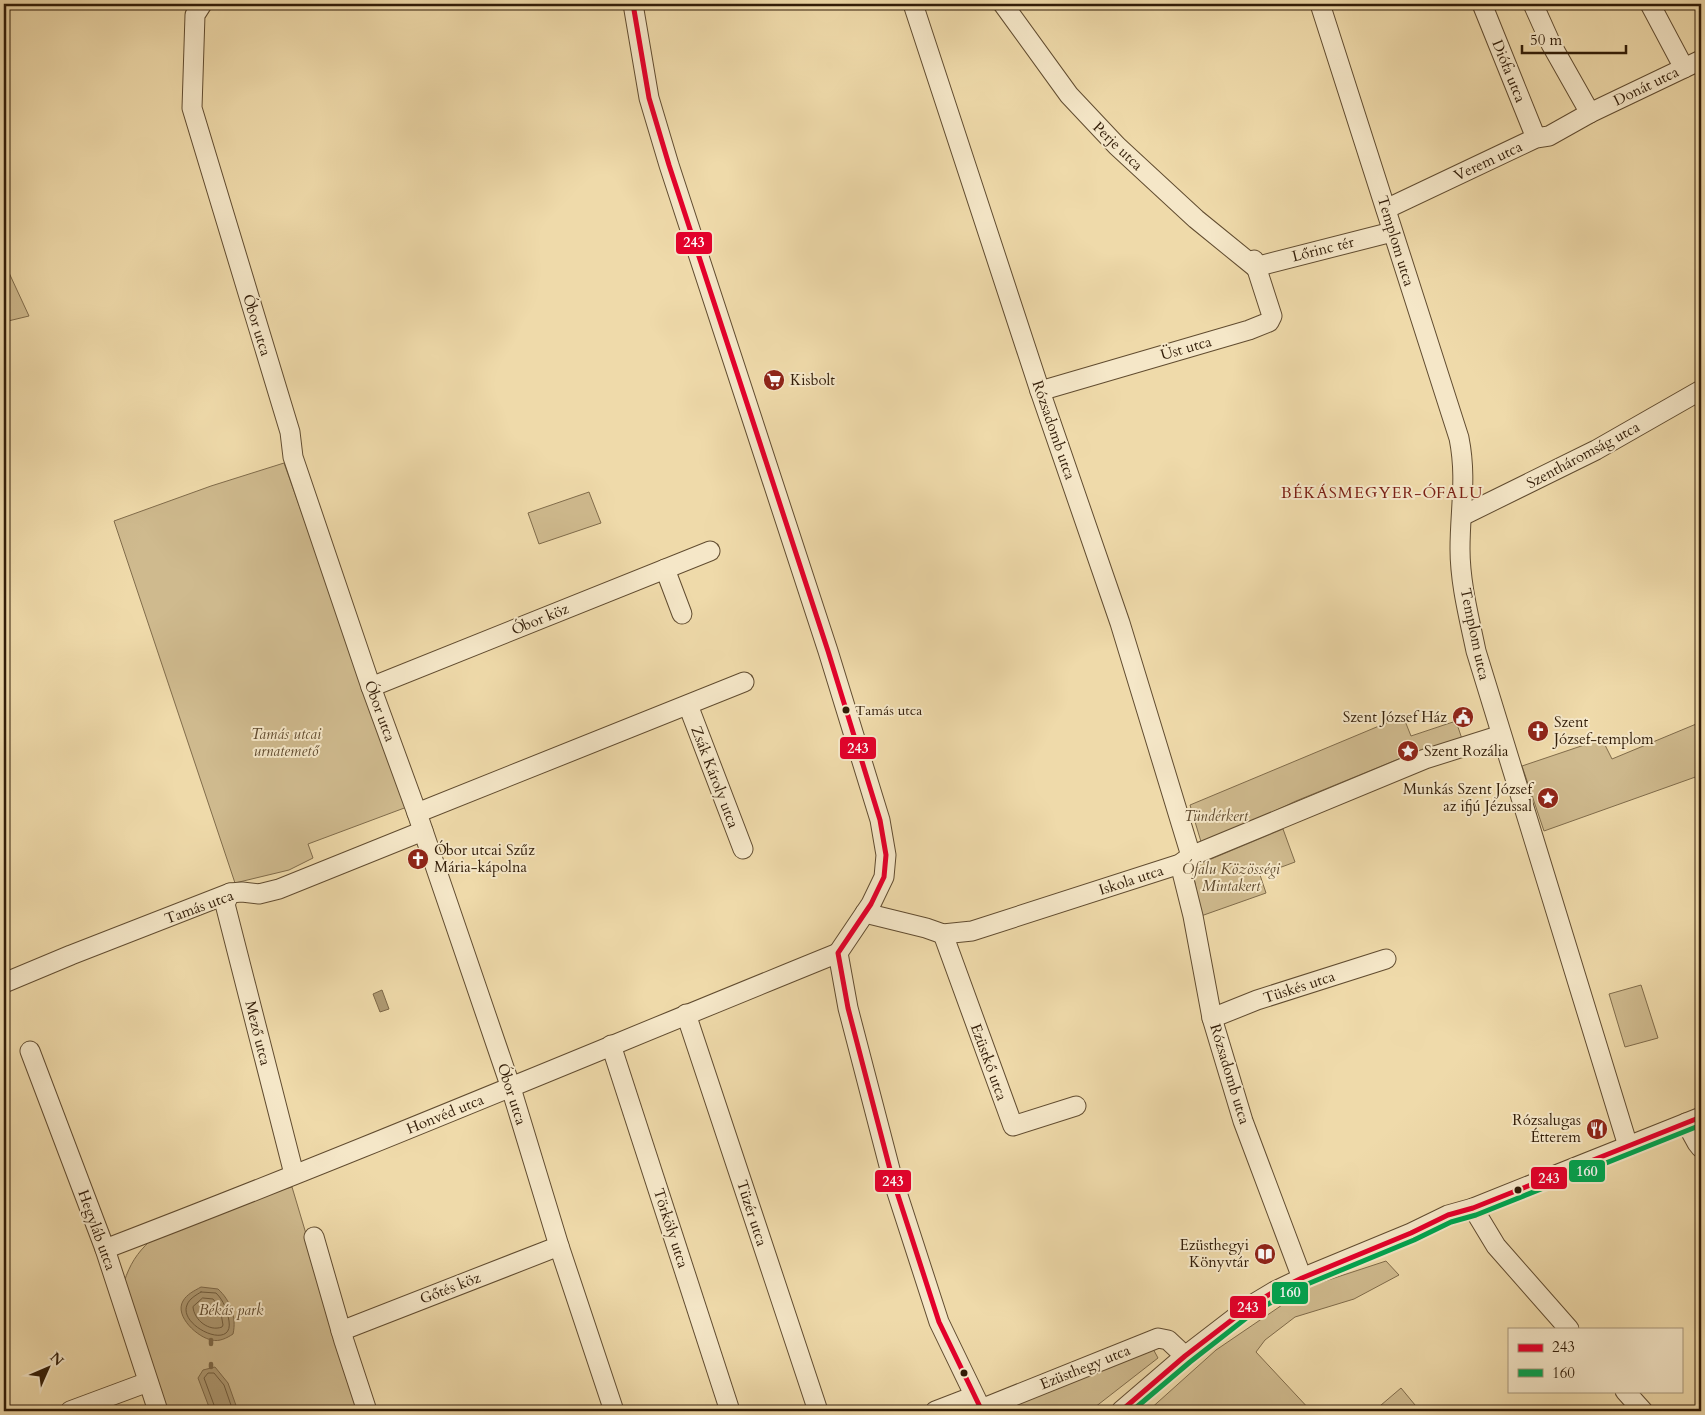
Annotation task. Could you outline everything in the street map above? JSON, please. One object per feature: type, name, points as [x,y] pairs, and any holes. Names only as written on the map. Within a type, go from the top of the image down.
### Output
[{"type":"street","name":"Óbor utca","points":[[202,4],[195,15],[192,108],[290,432],[294,457],[370,687],[417,813],[511,1088],[559,1246],[614,1411]]},
{"type":"street","points":[[633,4],[649,98],[669,165],[828,651],[880,820],[886,855],[886,873],[881,886],[865,913],[838,953],[848,1008],[892,1177],[939,1322],[979,1405],[935,1411]]},
{"type":"street","name":"Rózsadomb utca","points":[[913,4],[1040,391],[1120,623],[1186,860],[1192,916],[1212,1018],[1244,1121],[1302,1278]]},
{"type":"street","name":"Perje utca","points":[[1003,4],[1069,95],[1117,146],[1196,219],[1254,263]]},
{"type":"street","name":"Templom utca","points":[[1320,4],[1459,438],[1464,466],[1460,550],[1465,600],[1476,651],[1628,1146]]},
{"type":"street","name":"Diófa utca","points":[[1482,4],[1536,138]]},
{"type":"street","points":[[1533,4],[1550,44],[1590,113]]},
{"type":"street","points":[[1650,4],[1693,64]]},
{"type":"street","name":"Donát utca","points":[[1590,113],[1693,64]]},
{"type":"street","name":"Verem utca","points":[[1386,209],[1536,138],[1549,136],[1590,113]]},
{"type":"street","name":"Lőrinc tér","points":[[1254,263],[1392,232]]},
{"type":"street","name":"Üst utca","points":[[1040,391],[1249,330],[1268,322],[1272,316],[1254,263]]},
{"type":"street","name":"Szentháromság utca","points":[[1462,516],[1596,450],[1701,390]]},
{"type":"street","name":"Óbor köz","points":[[370,687],[710,551]]},
{"type":"street","points":[[665,569],[682,614]]},
{"type":"street","points":[[417,813],[744,682]]},
{"type":"street","name":"Zsák Károly utca","points":[[688,705],[743,849]]},
{"type":"street","name":"Iskola utca","points":[[865,913],[943,934],[972,931],[1186,860],[1425,759],[1501,736]]},
{"type":"street","name":"Tamás utca","points":[[4,983],[230,893],[259,894],[279,889],[423,831]]},
{"type":"street","name":"Mező utca","points":[[230,893],[225,904],[294,1174]]},
{"type":"street","name":"Ezüstkő utca","points":[[943,934],[1013,1126],[1076,1106]]},
{"type":"street","name":"Honvéd utca","points":[[106,1249],[511,1088],[686,1014],[838,953]]},
{"type":"street","name":"Tüskés utca","points":[[1212,1018],[1257,1000],[1386,959]]},
{"type":"street","name":"Tüzér utca","points":[[686,1014],[818,1411]]},
{"type":"street","name":"Törköly utca","points":[[612,1045],[730,1411]]},
{"type":"street","name":"Hegyláb utca","points":[[30,1051],[106,1249],[158,1411]]},
{"type":"street","points":[[1121,1411],[1185,1356],[1250,1306],[1302,1278],[1448,1215],[1473,1208],[1694,1120],[1697,1143],[1701,1148]]},
{"type":"street","points":[[1473,1208],[1499,1249],[1568,1328]]},
{"type":"street","points":[[314,1237],[341,1331],[367,1411]]},
{"type":"street","name":"Gőtés köz","points":[[341,1331],[559,1246]]},
{"type":"street","name":"Ezüsthegy utca","points":[[979,1405],[1158,1338],[1168,1340],[1185,1356]]},
{"type":"street","points":[[70,1411],[148,1382]]},
{"type":"street","points":[[1626,1392],[1643,1411]]},
{"type":"green space","points":[[4,262],[29,316],[4,322]]},
{"type":"green space","name":"Tamás utcai urnatemető","points":[[284,463],[407,807],[308,844],[313,858],[289,870],[235,883],[114,521],[211,486]]},
{"type":"green space","points":[[589,492],[601,523],[539,544],[528,513]]},
{"type":"green space","name":"Tündérkert","points":[[1403,716],[1411,736],[1456,721],[1462,739],[1406,756],[1296,801],[1202,845],[1190,805]]},
{"type":"green space","points":[[1701,722],[1701,775],[1544,831],[1522,766],[1602,739],[1612,759]]},
{"type":"green space","name":"Ófalu Közösségi Mintakert","points":[[1283,829],[1295,862],[1260,875],[1266,893],[1201,916],[1192,867]]},
{"type":"green space","points":[[1641,985],[1658,1038],[1625,1047],[1609,994]]},
{"type":"green space","name":"Békás park","points":[[292,1187],[359,1411],[167,1411],[124,1282],[131,1264],[150,1241],[272,1192]]},
{"type":"green space","points":[[1386,1261],[1399,1275],[1354,1299],[1295,1317],[1265,1340],[1256,1352],[1311,1411],[1148,1411],[1216,1350],[1310,1286]]},
{"type":"green space","points":[[1152,1347],[1158,1358],[1090,1411],[1005,1411],[1015,1401]]},
{"type":"green space","points":[[1401,1388],[1420,1411],[1374,1411]]},
{"type":"water","points":[[382,990],[389,1009],[380,1012],[373,994]]},
{"type":"water","points":[[201,1287],[218,1289],[226,1298],[232,1309],[234,1321],[233,1334],[220,1340],[215,1340],[200,1335],[189,1325],[182,1313],[181,1307],[183,1301],[189,1295]]},
{"type":"water","points":[[215,1367],[228,1383],[238,1411],[209,1411],[198,1378],[203,1370]]},
{"type":"transit line","name":"243","points":[[633,4],[649,98],[669,165],[828,651],[880,820],[886,855],[884,877],[871,904],[838,953],[848,1008],[892,1177],[939,1322],[982,1411]]},
{"type":"transit line","name":"243","points":[[1121,1411],[1185,1356],[1250,1306],[1275,1291],[1411,1233],[1448,1215],[1473,1208],[1701,1117]]},
{"type":"transit line","name":"160","points":[[1132,1411],[1190,1362],[1254,1312],[1279,1298],[1305,1285],[1414,1240],[1451,1222],[1476,1215],[1701,1125]]},
{"type":"place","name":"Kisbolt","points":[[774,380]]},
{"type":"place","name":"Tamás utca","points":[[846,710]]},
{"type":"place","name":"Szent József Ház","points":[[1463,717]]},
{"type":"place","name":"Szent József-templom","points":[[1538,731]]},
{"type":"place","name":"Szent Rozália","points":[[1408,751]]},
{"type":"place","name":"Munkás Szent József az ifjú Jézussal","points":[[1548,798]]},
{"type":"place","name":"Óbor utcai Szűz Mária-kápolna","points":[[418,859]]},
{"type":"place","name":"Rózsalugas Étterem","points":[[1597,1129]]},
{"type":"place","name":"Ezüsthegyi Könyvtár","points":[[1265,1254]]},
{"type":"district","name":"BÉKÁSMEGYER-ÓFALU","points":[[1382,492]]}]
